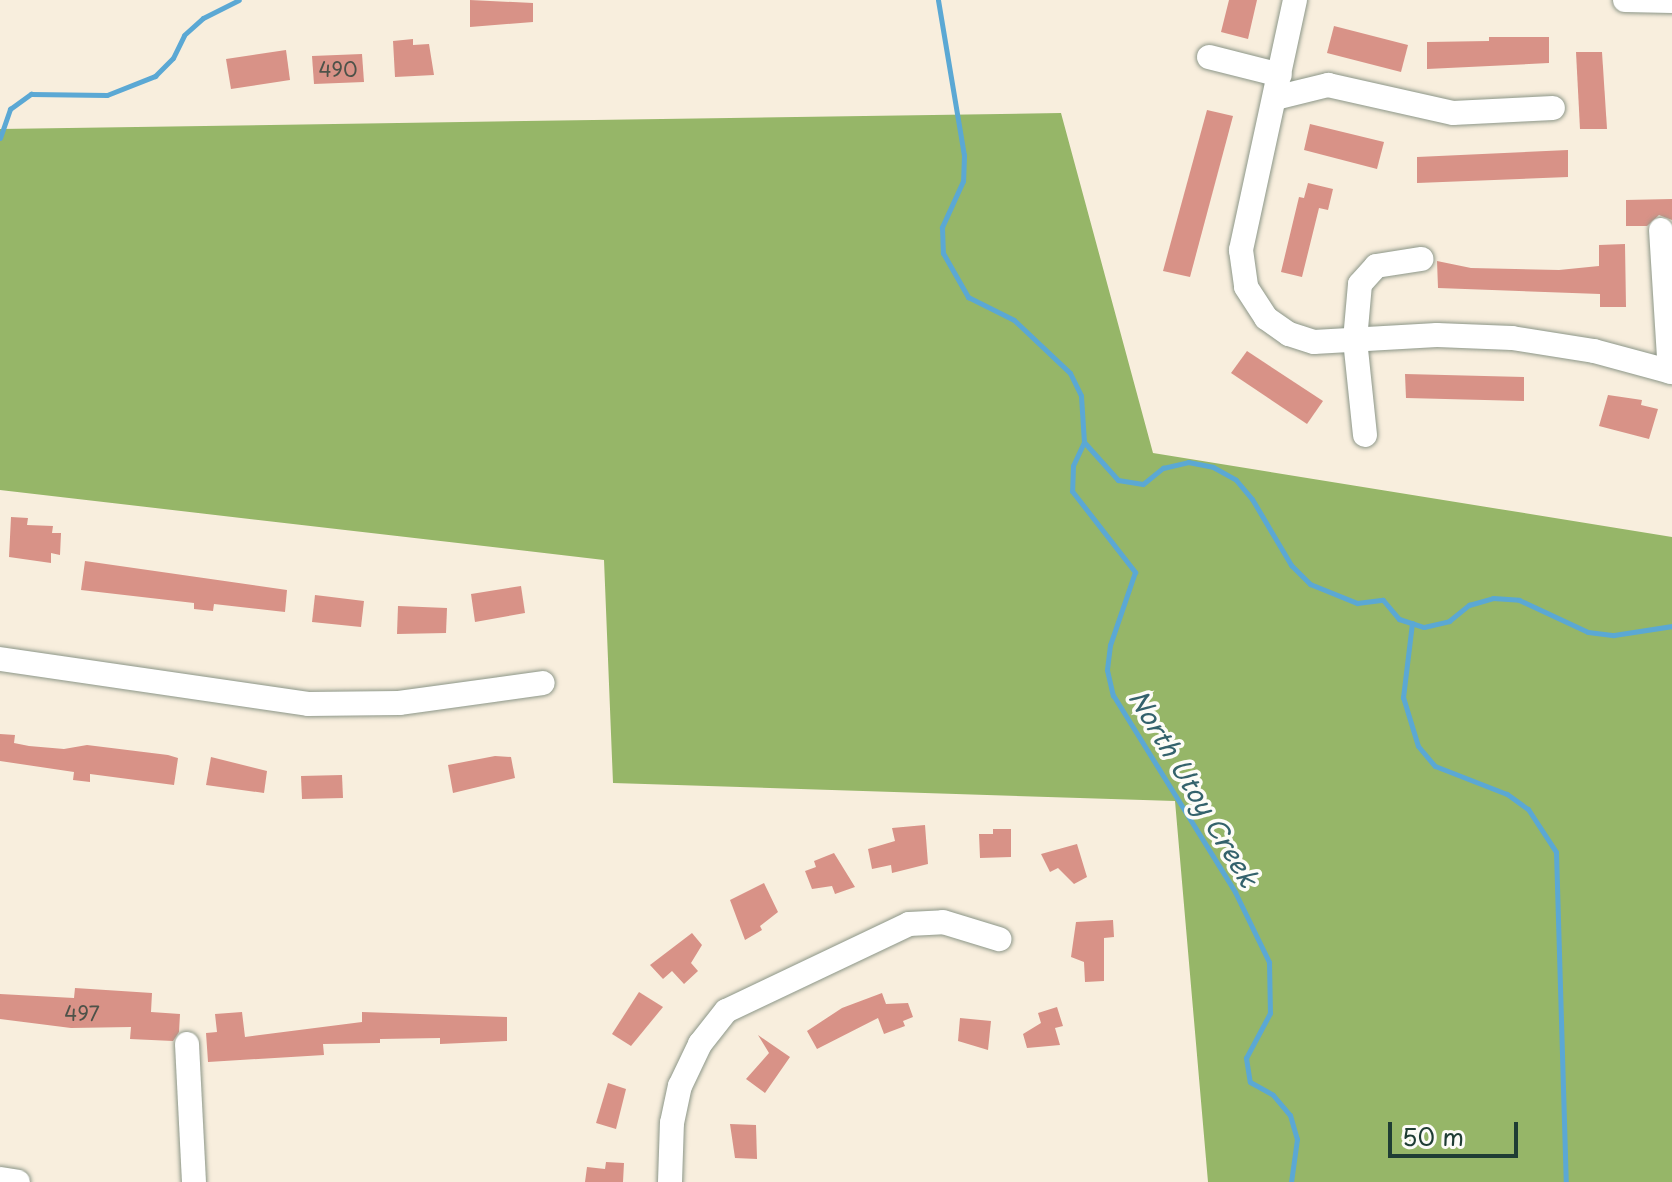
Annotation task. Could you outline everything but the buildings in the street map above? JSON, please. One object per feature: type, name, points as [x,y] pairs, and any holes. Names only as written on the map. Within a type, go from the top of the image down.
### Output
[{"type":"street","points":[[1295,0],[1241,250],[1246,287],[1266,318],[1289,334],[1314,342],[1512,338],[1594,351],[1671,372],[1661,230]]},
{"type":"street","points":[[1625,0],[1672,1]]},
{"type":"street","points":[[1209,57],[1278,86],[1328,85],[1453,113],[1553,108]]},
{"type":"street","points":[[1365,435],[1355,340],[1355,306],[1367,274],[1392,261],[1421,259]]},
{"type":"street","points":[[0,659],[308,704],[399,703],[543,683]]},
{"type":"street","points":[[670,1182],[672,1123],[680,1086],[700,1044],[726,1011],[909,924],[943,922],[999,939]]},
{"type":"street","points":[[187,1044],[194,1182]]},
{"type":"street","points":[[0,1179],[18,1182]]},
{"type":"green space","points":[[1061,113],[1153,453],[1672,537],[1672,1182],[1208,1182],[1175,801],[613,783],[604,560],[0,490],[0,129]]},
{"type":"waterway","points":[[0,138],[10,109],[31,94],[107,95],[155,76],[173,58],[184,35],[203,18],[239,0]]},
{"type":"waterway","name":"North Utoy Creek","points":[[938,0],[964,155],[963,181],[942,227],[943,253],[968,297],[1014,320],[1070,373],[1081,396],[1084,442],[1073,466],[1072,491],[1135,572],[1110,645],[1107,670],[1113,695],[1235,892],[1269,962],[1270,1013],[1246,1058],[1250,1082],[1273,1095],[1290,1115],[1297,1139],[1291,1182]]},
{"type":"waterway","points":[[1084,442],[1118,480],[1143,484],[1163,468],[1188,462],[1213,467],[1236,480],[1252,499],[1291,565],[1310,584],[1357,603],[1383,600],[1399,619],[1424,627],[1449,621],[1469,605],[1493,598],[1519,600],[1588,632],[1614,635],[1672,626]]},
{"type":"waterway","points":[[1412,623],[1403,697],[1418,746],[1435,766],[1507,794],[1528,809],[1556,852],[1566,1182]]}]
